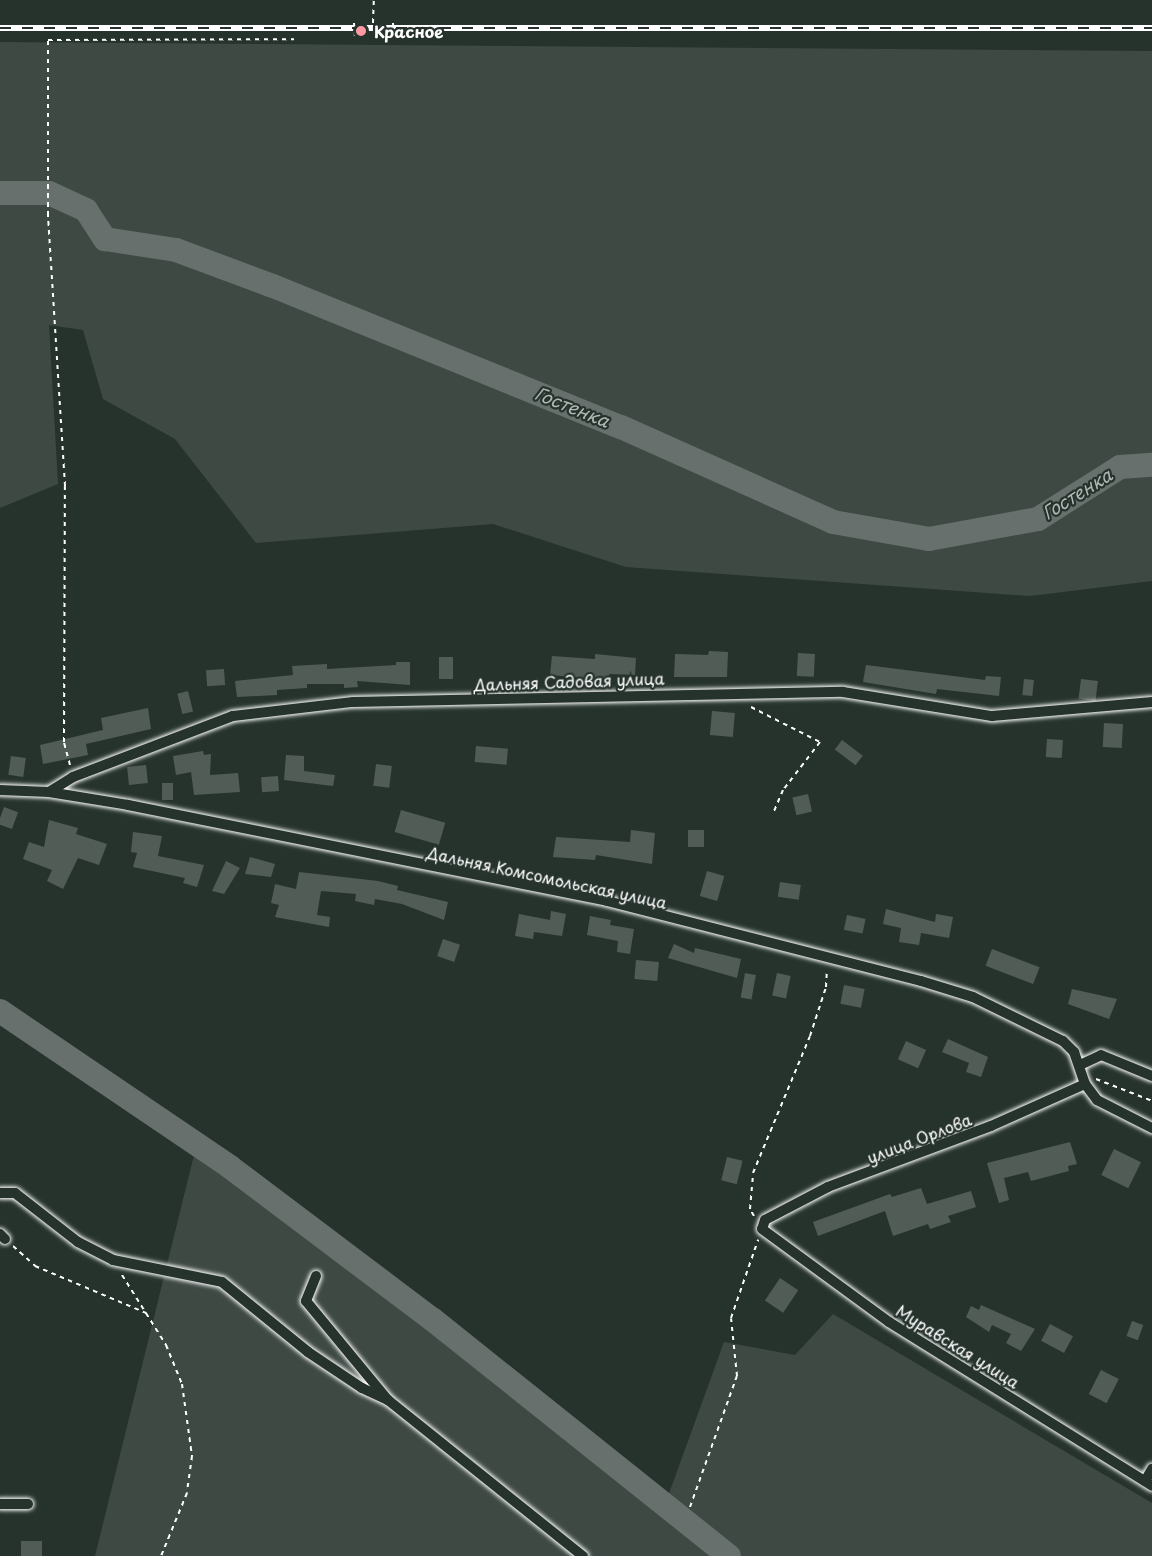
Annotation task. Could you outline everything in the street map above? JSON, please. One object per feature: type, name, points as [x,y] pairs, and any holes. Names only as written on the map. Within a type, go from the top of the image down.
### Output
[{"type":"street","name":"Дальняя Садовая улица","points":[[49,792],[73,777],[233,716],[353,702],[843,692],[992,716],[1152,702]]},
{"type":"street","points":[[0,790],[49,792]]},
{"type":"street","name":"Дальняя Комсомольская улица","points":[[49,792],[607,901],[921,981],[973,997],[1063,1041],[1082,1074]]},
{"type":"street","points":[[1152,1076],[1101,1055],[1082,1074],[1097,1100],[1152,1128]]},
{"type":"street","name":"улица Орлова","points":[[765,1220],[828,1187],[991,1126],[1082,1074]]},
{"type":"street","points":[[0,1193],[15,1193],[78,1242],[113,1260],[222,1282],[308,1352],[362,1388],[388,1400]]},
{"type":"street","name":"Муравская улица","points":[[765,1220],[762,1229],[768,1237],[889,1322],[1149,1483]]},
{"type":"street","points":[[316,1276],[306,1301],[388,1400],[583,1556]]},
{"type":"street","points":[[1149,1483],[1152,1469]]},
{"type":"street","points":[[0,1504],[28,1504]]},
{"type":"path","points":[[373,23],[374,0]]},
{"type":"path","points":[[354,23],[355,39]]},
{"type":"path","points":[[393,23],[394,39]]},
{"type":"path","points":[[73,777],[64,742],[65,486],[48,216],[48,40],[294,39]]},
{"type":"path","points":[[742,702],[820,742],[783,790],[773,814]]},
{"type":"path","points":[[1082,1074],[1152,1101]]},
{"type":"path","points":[[3,1236],[34,1266],[146,1313]]},
{"type":"path","points":[[113,1260],[166,1345],[182,1384],[192,1456],[187,1493],[161,1556]]},
{"type":"shaded area","points":[[0,42],[1152,51],[1152,581],[1030,596],[626,567],[493,524],[256,543],[175,439],[103,399],[83,330],[49,325],[58,484],[0,508]]},
{"type":"shaded area","points":[[196,1147],[667,1499],[724,1342],[795,1355],[833,1314],[1152,1503],[1152,1556],[95,1556]]},
{"type":"building","points":[[709,651],[728,652],[727,677],[674,677],[675,654],[708,655]]},
{"type":"building","points":[[798,653],[815,654],[814,677],[797,676]]},
{"type":"building","points":[[595,654],[636,658],[635,675],[609,674],[609,680],[550,675],[552,656],[595,659]]},
{"type":"building","points":[[439,657],[453,657],[453,679],[439,679]]},
{"type":"building","points":[[396,662],[410,662],[410,685],[357,681],[358,687],[344,688],[344,684],[307,684],[307,688],[277,690],[277,695],[237,697],[235,681],[293,675],[292,666],[327,664],[327,669],[396,665]]},
{"type":"building","points":[[866,665],[985,680],[986,676],[1001,677],[999,696],[937,689],[936,694],[863,682]]},
{"type":"building","points":[[224,669],[225,685],[207,686],[206,670]]},
{"type":"building","points":[[1024,679],[1034,680],[1032,696],[1022,695]]},
{"type":"building","points":[[1081,679],[1098,681],[1095,701],[1079,699]]},
{"type":"building","points":[[188,691],[193,711],[182,714],[177,694]]},
{"type":"building","points":[[148,708],[151,729],[86,744],[88,755],[43,764],[40,745],[103,730],[101,718]]},
{"type":"building","points":[[712,711],[735,713],[733,737],[710,735]]},
{"type":"building","points":[[1104,723],[1123,724],[1122,748],[1103,747]]},
{"type":"building","points":[[1047,739],[1063,740],[1062,758],[1046,757]]},
{"type":"building","points":[[842,740],[863,756],[856,765],[835,750]]},
{"type":"building","points":[[476,746],[508,749],[506,765],[475,762]]},
{"type":"building","points":[[203,751],[204,755],[211,754],[210,775],[238,773],[240,792],[194,795],[191,772],[176,775],[173,756]]},
{"type":"building","points":[[286,755],[304,756],[304,771],[335,775],[333,786],[284,780]]},
{"type":"building","points":[[11,756],[26,758],[23,777],[8,775]]},
{"type":"building","points":[[376,764],[392,766],[389,788],[373,786]]},
{"type":"building","points":[[146,765],[148,783],[129,785],[127,767]]},
{"type":"building","points":[[278,776],[279,791],[262,792],[261,777]]},
{"type":"building","points":[[162,783],[173,783],[173,800],[162,800]]},
{"type":"building","points":[[808,794],[812,812],[796,815],[792,798]]},
{"type":"building","points":[[4,807],[18,812],[12,829],[0,825]]},
{"type":"building","points":[[401,810],[445,823],[439,845],[395,832]]},
{"type":"building","points":[[49,820],[78,828],[76,834],[107,844],[99,865],[78,858],[63,889],[47,881],[52,870],[23,859],[29,842],[44,847]]},
{"type":"building","points":[[631,830],[655,833],[652,864],[596,855],[595,860],[553,857],[556,837],[630,842]]},
{"type":"building","points":[[688,830],[704,830],[704,847],[688,847]]},
{"type":"building","points":[[133,832],[162,836],[158,856],[204,865],[197,887],[183,883],[185,878],[133,867],[137,853],[131,852]]},
{"type":"building","points":[[250,857],[275,864],[271,877],[245,874]]},
{"type":"building","points":[[226,861],[240,868],[224,894],[212,891]]},
{"type":"building","points":[[707,871],[724,876],[717,901],[700,896]]},
{"type":"building","points":[[299,872],[378,881],[398,886],[397,890],[448,902],[444,920],[402,904],[375,899],[374,905],[355,901],[356,894],[321,891],[317,915],[330,917],[329,927],[275,917],[279,905],[271,903],[275,884],[296,889]]},
{"type":"building","points":[[780,882],[801,885],[799,900],[778,897]]},
{"type":"building","points":[[886,909],[935,922],[936,914],[953,917],[949,938],[921,933],[919,945],[899,942],[901,928],[883,924]]},
{"type":"building","points":[[551,911],[566,914],[562,936],[534,932],[533,939],[515,936],[519,914],[550,920]]},
{"type":"building","points":[[847,915],[866,919],[862,934],[844,930]]},
{"type":"building","points":[[590,916],[611,920],[610,925],[634,929],[630,954],[617,952],[618,941],[587,935]]},
{"type":"building","points":[[443,939],[460,945],[454,962],[437,956]]},
{"type":"building","points":[[674,944],[694,953],[695,948],[741,959],[737,978],[668,958]]},
{"type":"building","points":[[992,949],[1040,967],[1033,984],[986,966]]},
{"type":"building","points":[[636,960],[659,962],[657,981],[634,979]]},
{"type":"building","points":[[745,973],[756,975],[751,1000],[741,998]]},
{"type":"building","points":[[777,973],[791,976],[786,998],[772,995]]},
{"type":"building","points":[[844,985],[865,989],[861,1008],[840,1004]]},
{"type":"building","points":[[1072,989],[1117,999],[1109,1019],[1068,1004]]},
{"type":"building","points":[[948,1039],[988,1057],[981,1077],[966,1072],[969,1063],[942,1052]]},
{"type":"building","points":[[906,1041],[926,1050],[918,1068],[898,1059]]},
{"type":"building","points":[[1070,1142],[1077,1164],[1068,1166],[1069,1171],[1031,1181],[1028,1172],[1004,1178],[1009,1200],[999,1203],[987,1163]]},
{"type":"building","points":[[1114,1149],[1141,1162],[1128,1188],[1101,1175]]},
{"type":"building","points":[[727,1157],[743,1161],[737,1184],[721,1180]]},
{"type":"building","points":[[921,1188],[927,1204],[971,1191],[976,1207],[948,1216],[951,1222],[930,1229],[928,1224],[893,1236],[885,1211],[818,1236],[813,1222],[890,1194],[892,1197]]},
{"type":"building","points":[[780,1278],[798,1290],[783,1313],[765,1300]]},
{"type":"building","points":[[981,1305],[1035,1329],[1021,1351],[1006,1343],[1011,1334],[992,1325],[989,1332],[966,1317],[971,1306],[979,1310]]},
{"type":"building","points":[[1132,1321],[1143,1325],[1138,1340],[1127,1336]]},
{"type":"building","points":[[1050,1324],[1073,1336],[1064,1353],[1041,1341]]},
{"type":"building","points":[[1101,1370],[1119,1379],[1107,1403],[1089,1394]]},
{"type":"building","points":[[21,1541],[42,1541],[42,1556],[21,1556]]},
{"type":"waterway","name":"Гостенка","points":[[0,193],[49,193],[86,210],[105,239],[176,250],[273,286],[621,427],[833,522],[929,539],[1038,519],[1120,467],[1152,465]]},
{"type":"waterway","points":[[0,1011],[230,1167],[432,1319],[729,1556]]},
{"type":"railway","points":[[0,28],[1152,28]]},
{"type":"place","name":"Красное","points":[[361,31]]}]
